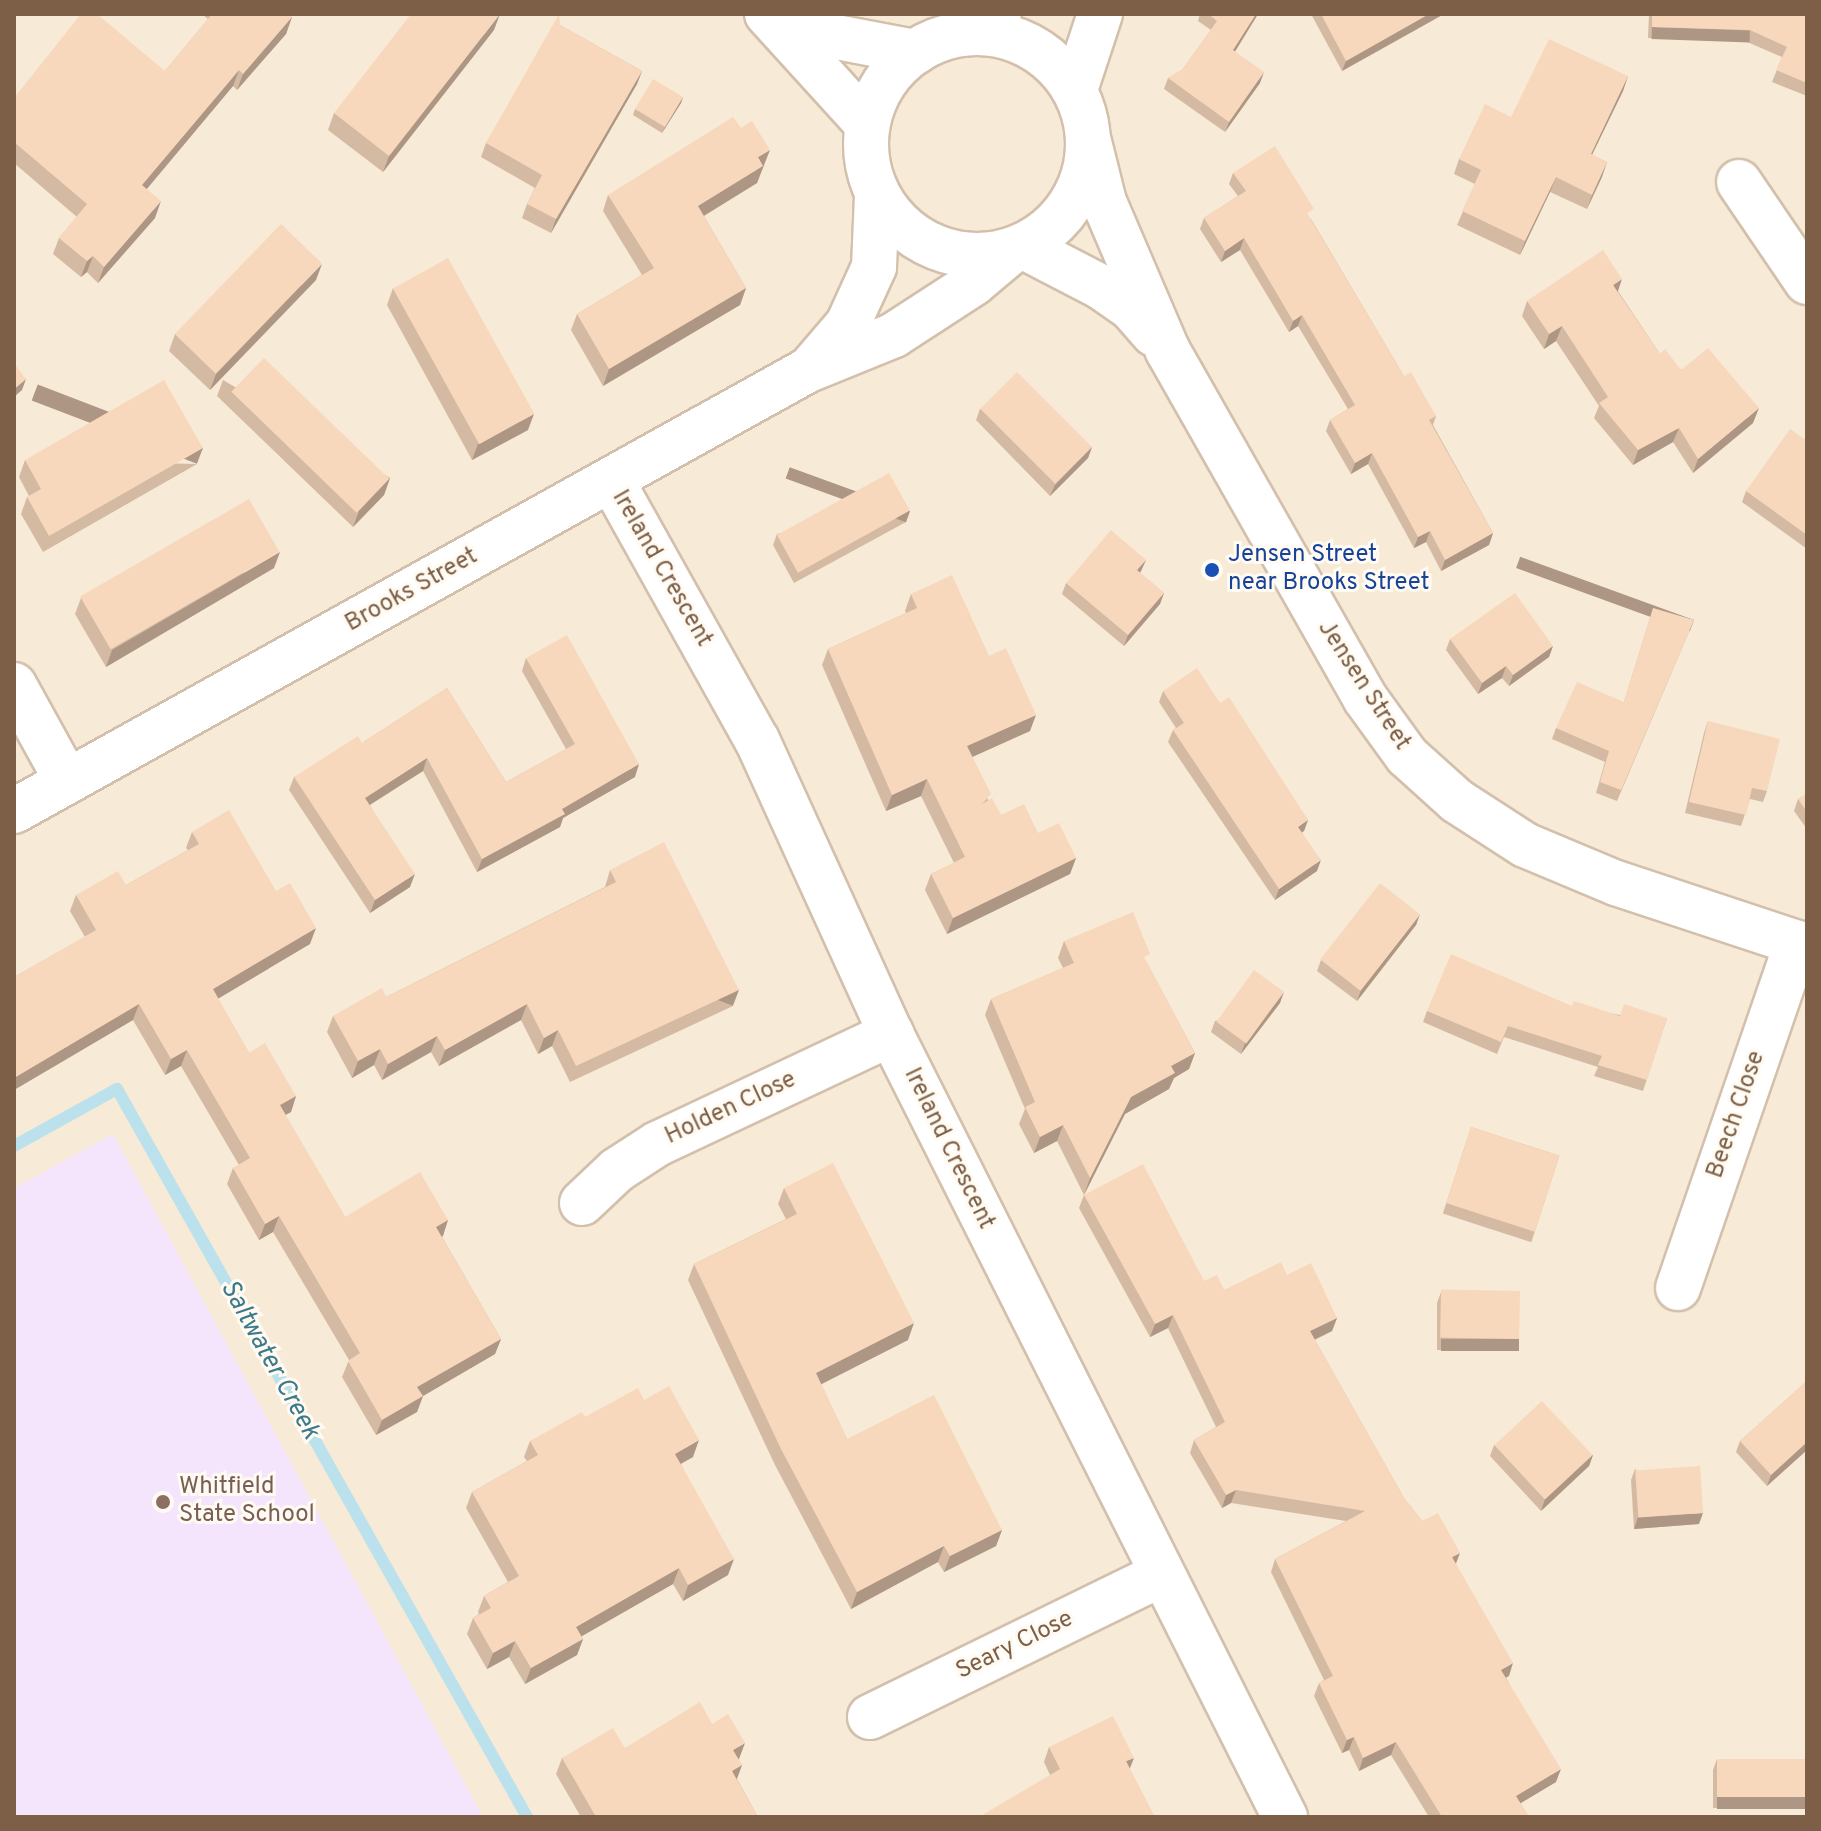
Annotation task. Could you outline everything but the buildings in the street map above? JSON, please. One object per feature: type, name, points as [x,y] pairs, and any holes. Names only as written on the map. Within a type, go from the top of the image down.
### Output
[{"type":"street","points":[[770,14],[831,36],[915,52]]},
{"type":"street","points":[[770,14],[867,124]]},
{"type":"street","points":[[1075,90],[1100,14]]},
{"type":"street","points":[[983,24],[1037,50],[1075,90],[1089,142],[1083,179],[1065,212],[1018,248],[978,256],[943,251],[911,234],[877,194],[866,160],[867,124],[879,91],[915,52],[983,24]]},
{"type":"street","name":"Jensen Street","points":[[1089,142],[1104,202],[1168,351],[1365,698],[1433,781],[1486,823],[1567,864],[1802,944]]},
{"type":"street","points":[[1739,182],[1807,282]]},
{"type":"street","name":"Brooks Street","points":[[808,370],[848,324],[864,293],[874,267],[877,194]]},
{"type":"street","name":"Jensen Street","points":[[1018,248],[1132,309],[1168,351]]},
{"type":"street","name":"Brooks Street","points":[[14,811],[808,370],[894,335],[974,283],[1018,248]]},
{"type":"street","name":"Ireland Crescent","points":[[612,481],[757,740],[891,1034],[1160,1575],[1285,1817]]},
{"type":"street","points":[[14,685],[67,781]]},
{"type":"street","name":"Beech Close","points":[[1678,1288],[1802,944]]},
{"type":"street","name":"Holden Close","points":[[582,1203],[617,1170],[657,1144],[891,1034]]},
{"type":"street","name":"Seary Close","points":[[870,1717],[1160,1575]]},
{"type":"shaded area","points":[[14,14],[1807,14],[1807,1817],[14,1817]]},
{"type":"shaded area","name":"Whitfield State School","points":[[113,1134],[483,1817],[14,1817],[14,1188]]},
{"type":"waterway","name":"Saltwater Creek","points":[[14,1146],[117,1089],[527,1817]]},
{"type":"place","name":"Jensen Street near Brooks Street","points":[[1212,570]]},
{"type":"place","name":"Whitfield State School","points":[[163,1502]]}]
